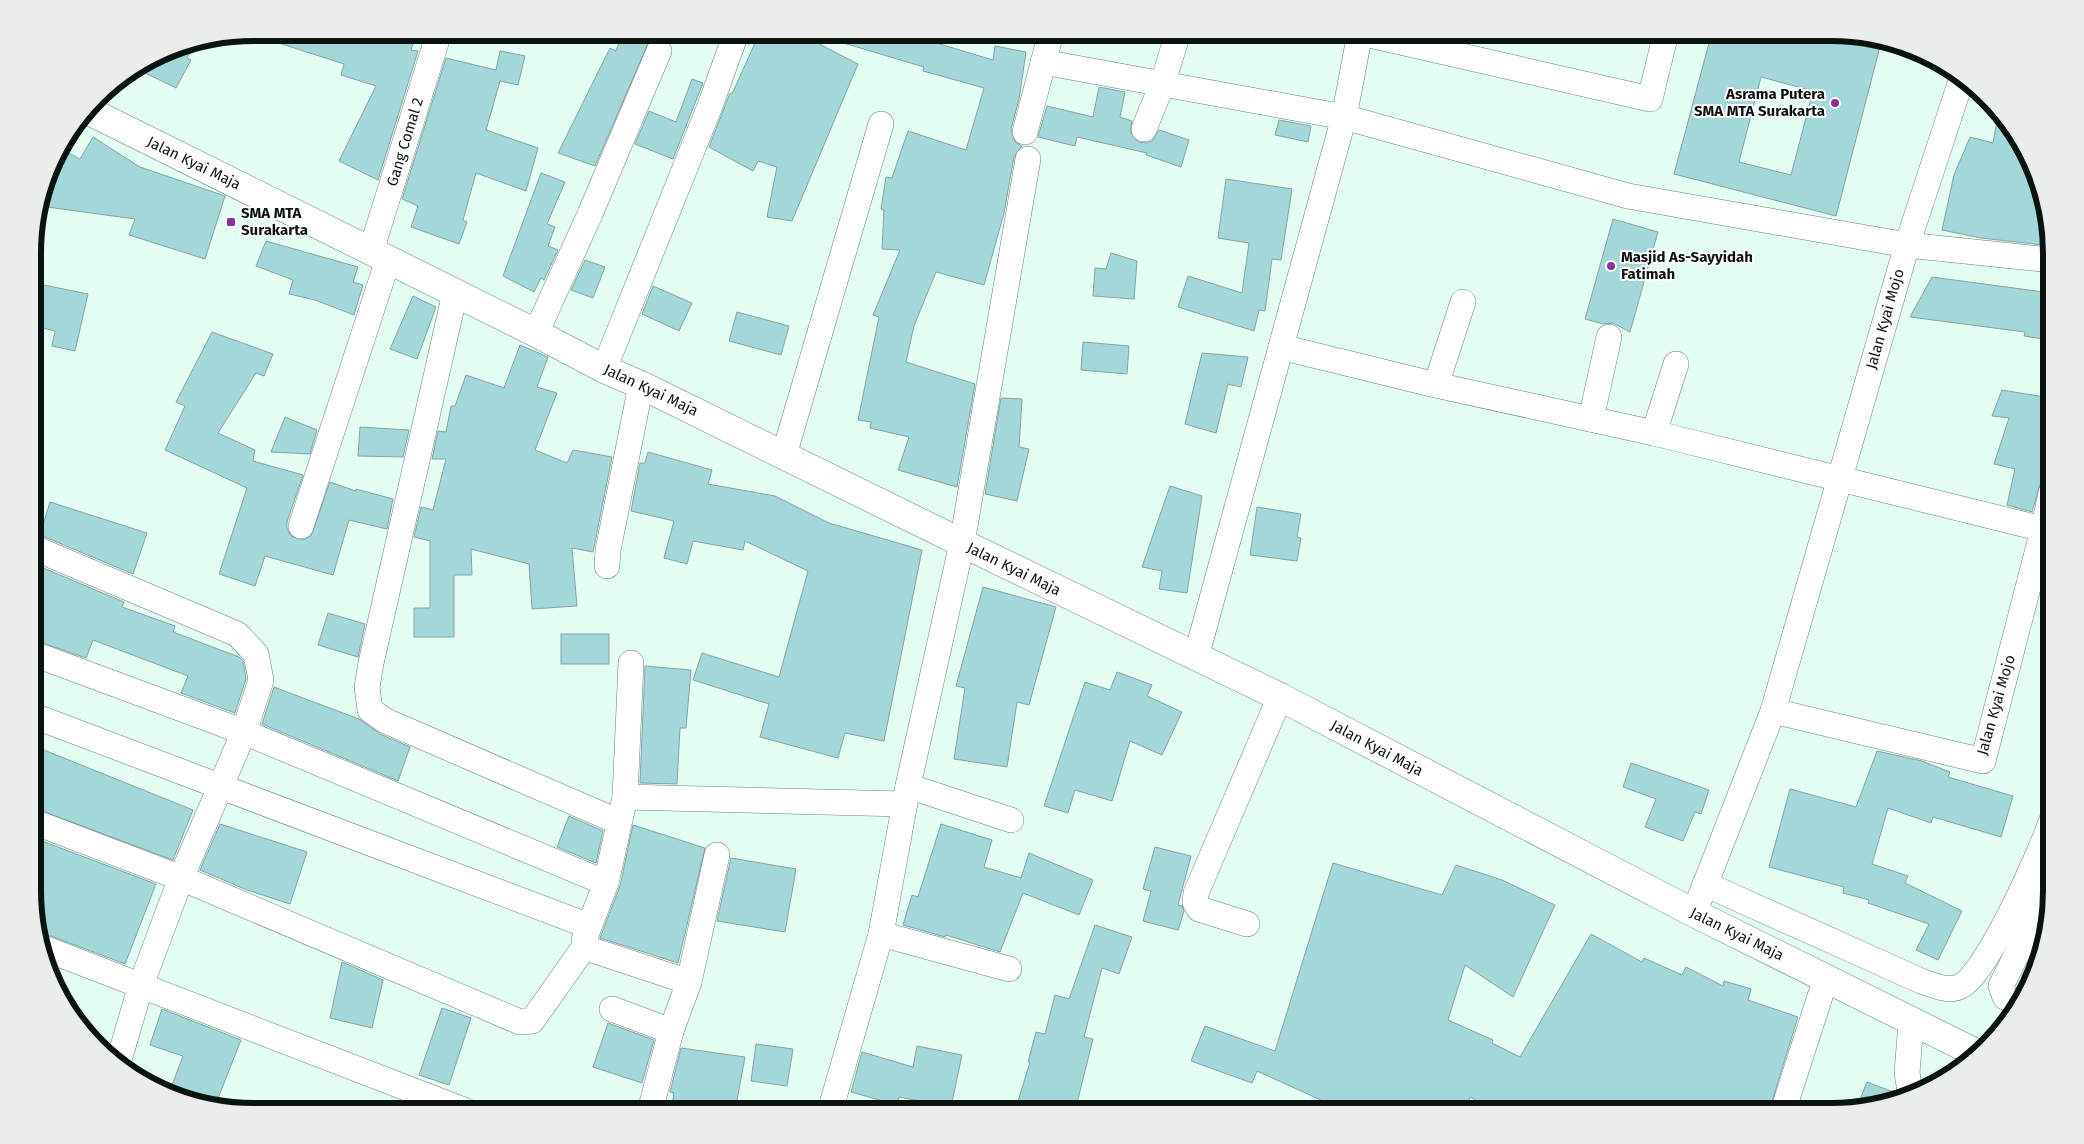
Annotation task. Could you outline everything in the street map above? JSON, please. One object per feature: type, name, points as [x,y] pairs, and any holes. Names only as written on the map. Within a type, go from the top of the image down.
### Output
[{"type":"main road","name":"Jalan Kyai Maja","points":[[94,114],[536,333],[604,369],[641,385],[1280,697],[1694,913],[1970,1050]]},
{"type":"street","name":"Gang Comal 2","points":[[300,526],[379,255],[437,41]]},
{"type":"street","points":[[604,369],[710,106],[733,41]]},
{"type":"street","points":[[1025,132],[1049,41]]},
{"type":"street","points":[[1144,129],[1163,82],[1175,41]]},
{"type":"street","points":[[1196,657],[1344,117],[1358,41]]},
{"type":"street","points":[[1399,41],[1650,99],[1664,41]]},
{"type":"street","points":[[536,333],[590,214],[658,51]]},
{"type":"street","points":[[1043,62],[1163,82],[1344,117],[1628,196],[1907,245],[2043,259]]},
{"type":"street","name":"Jalan Kyai Mojo","points":[[1694,913],[1773,711],[1838,479],[1907,245],[1960,85]]},
{"type":"street","points":[[784,455],[881,124]]},
{"type":"street","points":[[832,1103],[881,934],[906,795],[962,543],[1028,159]]},
{"type":"street","points":[[455,293],[371,663],[367,687],[370,710],[386,721],[619,822]]},
{"type":"street","points":[[1436,385],[1463,302]]},
{"type":"street","points":[[1591,419],[1609,337]]},
{"type":"street","points":[[1281,347],[1436,385],[1654,433],[2043,530]]},
{"type":"street","points":[[1654,433],[1676,364]]},
{"type":"street","points":[[607,566],[608,550],[641,385]]},
{"type":"street","name":"Jalan Kyai Mojo","points":[[1773,711],[1983,761],[2043,545]]},
{"type":"street","points":[[41,551],[237,634],[256,654],[261,680],[244,732],[181,878],[141,985],[120,1056]]},
{"type":"street","points":[[41,657],[244,732],[606,883]]},
{"type":"street","points":[[41,825],[181,878],[520,1022],[532,1021],[587,936],[606,883],[625,797],[631,663]]},
{"type":"street","points":[[1247,924],[1199,909],[1195,902],[1196,892],[1280,697]]},
{"type":"street","points":[[41,719],[221,786],[587,936],[689,982]]},
{"type":"street","points":[[625,797],[906,795],[1011,820]]},
{"type":"street","points":[[1705,884],[1921,981],[1942,988],[1951,988],[1962,986],[1978,968],[2015,906],[2043,841]]},
{"type":"street","points":[[652,1103],[671,1031],[689,982],[717,855]]},
{"type":"street","points":[[2012,1001],[2005,997],[2000,986],[2042,903]]},
{"type":"street","points":[[881,934],[1010,969]]},
{"type":"street","points":[[50,951],[445,1103]]},
{"type":"street","points":[[1786,1103],[1826,978]]},
{"type":"street","points":[[612,1009],[671,1031]]},
{"type":"street","points":[[1909,1088],[1907,1073],[1911,1022]]},
{"type":"building","points":[[272,41],[414,41],[411,50],[418,51],[378,180],[339,161],[376,86],[341,75],[344,64]]},
{"type":"building","points":[[620,41],[649,41],[595,166],[558,153],[610,48],[616,51]]},
{"type":"building","points":[[756,41],[813,41],[858,64],[792,221],[767,217],[777,167],[758,161],[753,171],[709,147],[730,93],[732,94]]},
{"type":"building","points":[[837,41],[930,41],[993,60],[995,46],[1026,52],[1019,99],[1011,129],[1015,142],[1022,146],[1014,157],[1004,213],[984,285],[936,272],[914,326],[906,362],[975,384],[957,487],[898,470],[909,437],[870,428],[871,422],[858,420],[879,317],[873,315],[900,250],[882,249],[884,210],[881,209],[886,177],[892,178],[908,131],[966,150],[984,88],[923,71],[924,67]]},
{"type":"building","points":[[1710,41],[1830,41],[1880,47],[1836,216],[1674,174]],"holes":[[[1761,77],[1813,91],[1791,175],[1739,162]]]},
{"type":"building","points":[[190,51],[187,58],[191,60],[176,88],[144,72],[172,57]]},
{"type":"building","points":[[500,51],[525,56],[518,85],[500,81],[486,130],[538,148],[526,191],[476,173],[463,220],[467,222],[459,244],[411,227],[418,206],[402,199],[446,58],[496,70]]},
{"type":"building","points":[[692,79],[703,83],[673,159],[635,144],[649,111],[676,122]]},
{"type":"building","points":[[1099,87],[1125,92],[1120,117],[1132,121],[1130,131],[1138,142],[1146,143],[1152,141],[1159,130],[1189,140],[1181,167],[1146,155],[1147,153],[1077,137],[1075,146],[1038,137],[1047,106],[1093,117]]},
{"type":"building","points":[[1279,120],[1311,126],[1308,142],[1275,135]]},
{"type":"building","points":[[1997,122],[2014,147],[2027,172],[2039,212],[2042,245],[1981,238],[1942,230],[1954,175],[1970,137],[1993,143]]},
{"type":"building","points":[[93,137],[140,167],[225,196],[205,259],[129,235],[135,219],[46,207],[57,172],[67,152],[80,159]]},
{"type":"building","points":[[541,173],[565,182],[547,224],[555,227],[548,246],[558,250],[544,280],[541,278],[534,292],[503,276]]},
{"type":"building","points":[[1226,179],[1292,189],[1281,260],[1272,259],[1265,311],[1259,310],[1254,331],[1178,307],[1188,276],[1242,293],[1249,243],[1218,238]]},
{"type":"building","points":[[1613,219],[1658,232],[1630,332],[1613,323],[1603,324],[1585,319]]},
{"type":"building","points":[[266,241],[358,267],[353,282],[363,285],[354,315],[315,300],[289,294],[293,280],[256,266]]},
{"type":"building","points":[[1111,253],[1137,261],[1134,299],[1093,296],[1095,268],[1106,269]]},
{"type":"building","points":[[585,260],[605,267],[593,298],[571,290]]},
{"type":"building","points":[[1932,277],[2043,292],[2043,339],[2024,336],[2025,332],[1910,317]]},
{"type":"building","points":[[41,284],[88,294],[75,351],[52,346],[55,331],[41,328]]},
{"type":"building","points":[[653,286],[692,303],[679,331],[642,314]]},
{"type":"building","points":[[413,296],[436,307],[417,359],[390,349]]},
{"type":"building","points":[[737,312],[789,326],[781,355],[729,341]]},
{"type":"building","points":[[212,332],[273,354],[264,376],[256,373],[218,433],[255,450],[253,461],[303,475],[287,522],[287,529],[291,536],[303,540],[311,536],[330,482],[356,491],[356,489],[393,499],[387,529],[349,520],[333,575],[265,556],[255,586],[219,574],[247,488],[165,450],[185,406],[176,402]]},
{"type":"building","points":[[1083,342],[1129,346],[1127,374],[1081,370]]},
{"type":"building","points":[[520,345],[548,357],[537,387],[557,393],[535,450],[567,463],[573,450],[612,457],[593,552],[572,548],[577,606],[532,609],[529,564],[471,549],[472,575],[454,575],[454,637],[414,637],[414,608],[430,608],[430,541],[414,537],[421,507],[433,510],[446,459],[432,459],[438,431],[446,432],[451,406],[455,406],[466,375],[504,388]]},
{"type":"building","points":[[1202,353],[1248,357],[1241,387],[1228,384],[1216,433],[1185,424]]},
{"type":"building","points":[[2002,390],[2043,397],[2043,482],[2040,484],[2032,512],[2007,505],[2015,469],[1994,464],[2009,418],[1992,416]]},
{"type":"building","points":[[1001,398],[1022,399],[1019,447],[1029,449],[1017,501],[985,494]]},
{"type":"building","points":[[285,417],[317,430],[310,454],[271,452]]},
{"type":"building","points":[[360,427],[409,430],[403,457],[358,456]]},
{"type":"building","points":[[648,452],[712,470],[708,484],[775,496],[829,523],[922,550],[884,741],[845,733],[838,758],[760,737],[769,704],[693,680],[702,653],[779,677],[808,571],[745,541],[743,550],[693,541],[687,564],[664,558],[674,521],[631,511],[640,463],[645,463]]},
{"type":"building","points":[[1170,486],[1202,496],[1187,593],[1159,589],[1162,571],[1142,567]]},
{"type":"building","points":[[50,502],[147,533],[133,574],[41,535]]},
{"type":"building","points":[[1257,507],[1301,514],[1297,537],[1301,538],[1297,561],[1250,555]]},
{"type":"building","points":[[41,567],[124,602],[122,607],[175,626],[173,632],[239,657],[243,661],[246,679],[235,713],[181,693],[188,676],[93,640],[86,658],[41,642]]},
{"type":"building","points":[[983,587],[1056,607],[1029,705],[1017,702],[1007,767],[954,759],[965,688],[956,686]]},
{"type":"building","points":[[328,613],[365,624],[358,657],[318,645]]},
{"type":"building","points":[[561,634],[609,634],[609,664],[561,664]]},
{"type":"building","points":[[645,666],[691,670],[686,728],[680,728],[677,784],[640,783]]},
{"type":"building","points":[[1117,672],[1152,685],[1147,696],[1182,712],[1162,755],[1130,741],[1112,801],[1075,790],[1068,813],[1044,806],[1085,682],[1110,690]]},
{"type":"building","points":[[274,687],[359,719],[380,734],[410,747],[398,781],[262,724]]},
{"type":"building","points":[[41,749],[193,810],[173,860],[41,811]]},
{"type":"building","points":[[1877,751],[1922,761],[1950,772],[1948,777],[2013,796],[2001,837],[1933,817],[1931,823],[1888,808],[1872,864],[1908,876],[1905,883],[1962,911],[1938,960],[1916,950],[1929,924],[1868,903],[1869,900],[1843,893],[1844,887],[1769,867],[1790,789],[1856,807]]},
{"type":"building","points":[[1631,763],[1709,790],[1701,814],[1695,812],[1683,841],[1645,827],[1656,799],[1623,787]]},
{"type":"building","points":[[569,816],[603,831],[596,863],[557,847]]},
{"type":"building","points":[[220,824],[307,852],[290,904],[247,890],[200,870]]},
{"type":"building","points":[[941,824],[992,840],[984,867],[1021,878],[1029,853],[1093,880],[1079,915],[1023,893],[1000,952],[946,935],[945,937],[903,925],[912,895],[918,897]]},
{"type":"building","points":[[633,825],[705,848],[678,963],[600,938],[620,886]]},
{"type":"building","points":[[41,841],[156,884],[125,964],[51,936],[46,936],[43,918]]},
{"type":"building","points":[[1155,847],[1191,856],[1178,905],[1182,906],[1184,911],[1178,930],[1143,921],[1151,891],[1143,889]]},
{"type":"building","points":[[731,858],[796,869],[785,932],[717,921]]},
{"type":"building","points":[[1333,863],[1442,895],[1456,865],[1502,880],[1555,905],[1513,997],[1465,965],[1448,1020],[1493,1040],[1492,1043],[1520,1057],[1591,934],[1642,962],[1644,958],[1682,975],[1686,967],[1723,986],[1724,981],[1751,989],[1748,1000],[1798,1017],[1771,1103],[1480,1103],[1470,1097],[1468,1103],[1327,1103],[1257,1071],[1252,1083],[1191,1061],[1205,1026],[1275,1051]]},
{"type":"building","points":[[1095,925],[1132,937],[1119,974],[1102,968],[1084,1037],[1093,1039],[1077,1103],[1017,1103],[1030,1062],[1028,1062],[1036,1032],[1045,1034],[1055,995],[1069,999]]},
{"type":"building","points":[[342,962],[383,980],[372,1028],[330,1018]]},
{"type":"building","points":[[442,1008],[471,1018],[449,1085],[419,1075]]},
{"type":"building","points":[[162,1009],[241,1040],[217,1100],[171,1087],[183,1056],[150,1045]]},
{"type":"building","points":[[608,1023],[654,1040],[642,1083],[593,1067]]},
{"type":"building","points":[[756,1044],[793,1049],[787,1086],[751,1081]]},
{"type":"building","points":[[917,1046],[962,1055],[952,1103],[930,1103],[899,1097],[898,1103],[890,1103],[851,1092],[862,1052],[913,1067]]},
{"type":"building","points":[[681,1048],[745,1057],[736,1103],[672,1103],[674,1093],[670,1092]]},
{"type":"building","points":[[1867,1082],[1895,1093],[1885,1096],[1859,1101]]},
{"type":"place","name":"Asrama Putera SMA MTA Surakarta","points":[[1835,103]]},
{"type":"place","name":"SMA MTA Surakarta","points":[[231,222]]},
{"type":"place","name":"Masjid As-Sayyidah Fatimah","points":[[1611,266]]}]
